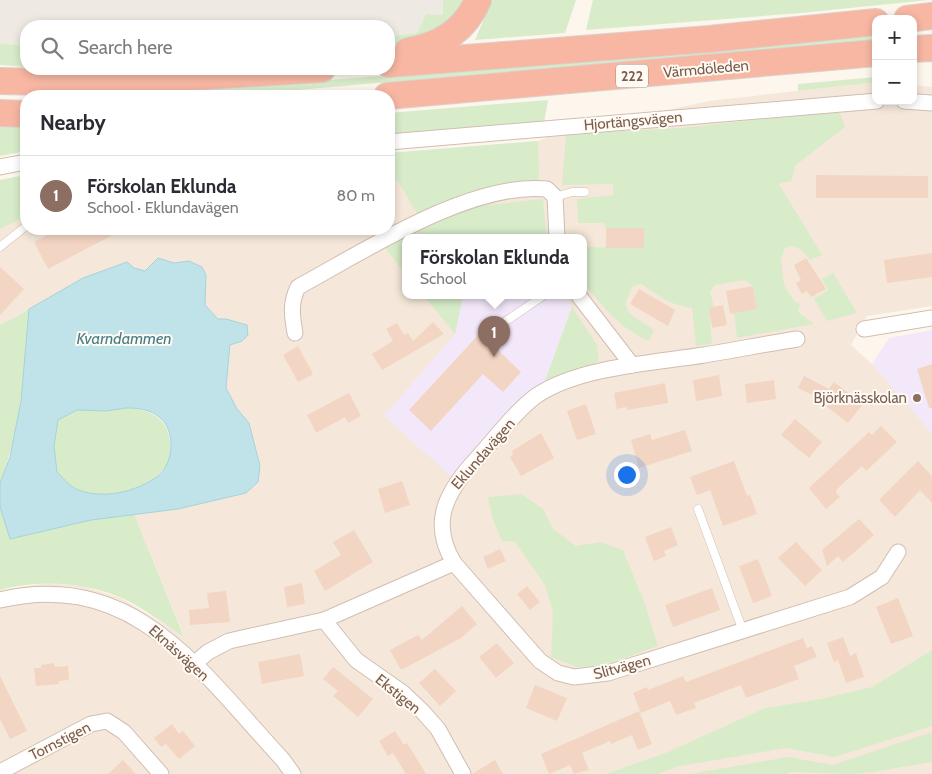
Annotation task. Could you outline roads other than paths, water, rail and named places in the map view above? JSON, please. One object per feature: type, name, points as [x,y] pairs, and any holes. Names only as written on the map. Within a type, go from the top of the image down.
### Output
[{"type":"highway","points":[[395,51],[424,48],[439,42],[463,24],[478,0]]},
{"type":"highway","points":[[917,18],[932,16]]},
{"type":"highway","name":"Värmdöleden","points":[[395,64],[709,39],[872,22]]},
{"type":"highway","points":[[917,49],[932,48]]},
{"type":"highway","name":"Värmdöleden","points":[[395,95],[872,53]]},
{"type":"highway","points":[[0,81],[96,83],[188,75]]},
{"type":"highway","points":[[0,113],[20,114]]},
{"type":"street","name":"Hjortängsvägen","points":[[395,141],[872,101]]},
{"type":"street","points":[[917,102],[932,103]]},
{"type":"street","points":[[0,168],[20,163]]},
{"type":"street","points":[[395,232],[410,224],[476,200],[498,194],[542,189],[551,191],[555,197],[557,234]]},
{"type":"street","points":[[295,333],[292,298],[298,287],[390,235]]},
{"type":"street","points":[[581,299],[632,365]]},
{"type":"street","points":[[864,329],[932,318]]},
{"type":"street","name":"Eklundavägen","points":[[454,563],[447,552],[442,525],[444,504],[455,483],[535,397],[571,379],[632,365],[797,339]]},
{"type":"street","name":"Slitvägen","points":[[454,563],[540,661],[558,673],[574,677],[608,674],[850,597],[882,577],[898,552]]},
{"type":"street","points":[[194,664],[208,652],[228,642],[324,620],[454,563]]},
{"type":"street","name":"Eknäsvägen","points":[[0,600],[39,594],[78,597],[98,601],[140,619],[194,664],[283,760],[293,774]]},
{"type":"street","name":"Ekstigen","points":[[324,620],[356,660],[403,693],[438,729],[463,774]]},
{"type":"street","name":"Tornstigen","points":[[0,772],[91,724],[107,721],[124,732],[160,774]]},
{"type":"lane","points":[[555,197],[572,192],[585,192]]},
{"type":"lane","points":[[0,247],[20,231]]},
{"type":"lane","points":[[500,325],[539,299]]},
{"type":"lane","points":[[698,510],[743,631]]},
{"type":"water","name":"Kvarndammen","points":[[158,258],[174,263],[189,261],[202,267],[206,275],[205,305],[218,319],[226,319],[247,325],[248,335],[242,341],[230,345],[226,388],[237,409],[249,423],[260,466],[258,482],[246,493],[178,509],[91,520],[10,539],[0,507],[0,483],[10,457],[21,401],[29,309],[83,278],[127,262],[134,268],[145,271]],"holes":[[[126,408],[143,409],[151,412],[164,423],[168,430],[171,446],[168,462],[164,469],[159,475],[141,486],[118,493],[95,494],[74,488],[57,472],[54,446],[58,420],[77,410],[106,411]]]},
{"type":"place","name":"Förskolan Eklunda","points":[[494,357]]},
{"type":"place","name":"Björknässkolan","points":[[917,398]]}]
